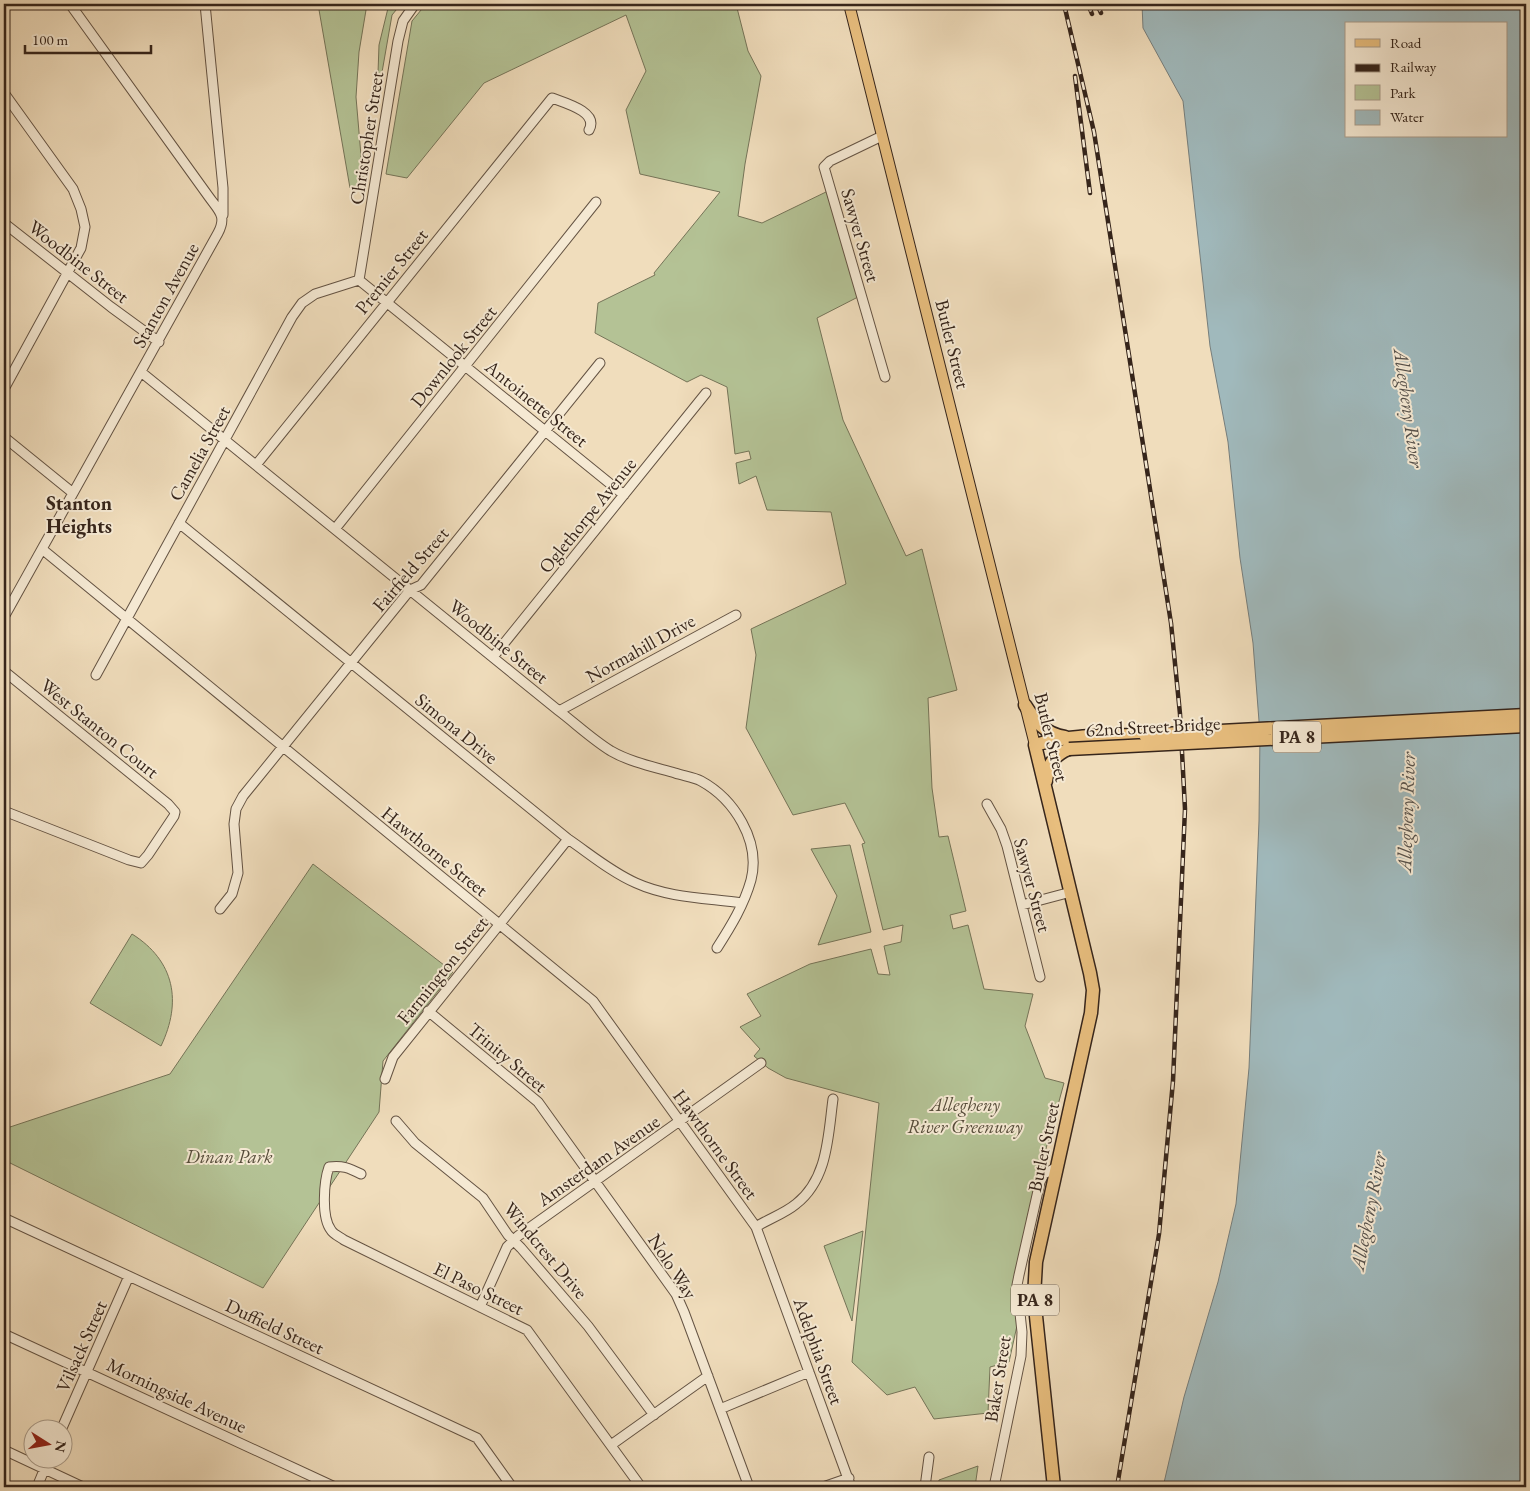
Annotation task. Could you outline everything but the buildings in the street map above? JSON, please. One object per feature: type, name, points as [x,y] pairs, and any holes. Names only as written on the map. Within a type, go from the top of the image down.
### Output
[{"type":"highway","points":[[1025,705],[1054,745]]},
{"type":"highway","name":"62nd Street Bridge","points":[[1035,745],[1526,715]]},
{"type":"highway","name":"62nd Street Bridge","points":[[1069,744],[1526,726]]},
{"type":"highway","name":"Butler Street","points":[[1035,745],[1090,973],[1093,998],[1092,1013],[1036,1262],[1034,1288],[1054,1487]]},
{"type":"highway","name":"PA 8","points":[[1045,787],[1054,745]]},
{"type":"main road","name":"Butler Street","points":[[849,4],[1035,745]]},
{"type":"street","points":[[70,4],[223,216]]},
{"type":"street","name":"Stanton Avenue","points":[[4,617],[222,227],[223,188],[205,4]]},
{"type":"street","name":"Christopher Street","points":[[359,280],[398,41],[403,21],[415,4]]},
{"type":"street","points":[[4,93],[73,189],[81,209],[85,227],[81,248],[4,390]]},
{"type":"street","name":"Premier Street","points":[[256,465],[552,98],[586,114],[592,120],[589,130]]},
{"type":"street","name":"Sawyer Street","points":[[882,136],[830,161],[824,167],[885,376]]},
{"type":"street","name":"Downlook Street","points":[[335,529],[596,202]]},
{"type":"street","name":"Woodbine Street","points":[[4,223],[110,307],[159,342]]},
{"type":"street","name":"Antoinette Street","points":[[359,280],[624,495]]},
{"type":"street","name":"Camelia Street","points":[[96,675],[292,317],[302,303],[315,294],[359,280]]},
{"type":"street","name":"Fairfield Street","points":[[220,909],[232,894],[238,873],[234,824],[236,809],[243,796],[410,590],[418,587],[600,363]]},
{"type":"street","name":"Woodbine Street","points":[[141,372],[559,711],[610,750],[638,763],[700,780],[718,792],[733,807],[744,827],[751,848],[753,867],[751,880],[734,922],[717,948]]},
{"type":"street","name":"Oglethorpe Avenue","points":[[493,657],[706,393]]},
{"type":"street","points":[[4,437],[73,494]]},
{"type":"street","name":"Simona Drive","points":[[179,523],[568,838],[607,867],[637,884],[669,894],[742,903]]},
{"type":"street","name":"Hawthorne Street","points":[[42,549],[593,1000],[756,1227]]},
{"type":"street","name":"Normahill Drive","points":[[559,711],[736,615]]},
{"type":"street","name":"West Stanton Court","points":[[4,671],[168,804],[174,812],[174,816],[148,855],[140,862],[129,860],[4,811]]},
{"type":"street","name":"Sawyer Street","points":[[987,804],[1004,838],[1040,977]]},
{"type":"street","name":"Farmington Street","points":[[385,1079],[393,1058],[568,838]]},
{"type":"street","points":[[1022,905],[1071,892]]},
{"type":"street","name":"Trinity Street","points":[[428,1012],[538,1102],[595,1182]]},
{"type":"street","name":"Amsterdam Avenue","points":[[480,1307],[507,1247],[513,1240],[761,1063]]},
{"type":"street","points":[[756,1227],[795,1205],[809,1191],[819,1174],[826,1154],[833,1099]]},
{"type":"street","name":"Windcrest Drive","points":[[396,1121],[414,1143],[482,1198],[513,1240],[588,1326],[654,1415]]},
{"type":"street","name":"El Paso Street","points":[[361,1174],[348,1167],[338,1165],[329,1167],[325,1177],[325,1202],[331,1231],[344,1240],[527,1330],[641,1487]]},
{"type":"street","name":"Baker Street","points":[[994,1487],[1021,1356],[1022,1332],[1018,1290],[1019,1275],[1040,1182],[1044,1174],[1057,1167]]},
{"type":"street","name":"Nolo Way","points":[[595,1182],[676,1294],[708,1376]]},
{"type":"street","name":"Duffield Street","points":[[4,1218],[477,1438],[512,1487]]},
{"type":"street","name":"Adelphia Street","points":[[756,1227],[851,1487]]},
{"type":"street","name":"Vilsack Street","points":[[66,1418],[130,1276]]},
{"type":"street","name":"Morningside Avenue","points":[[4,1334],[335,1487]]},
{"type":"street","points":[[720,1408],[809,1372]]},
{"type":"street","points":[[611,1445],[708,1376],[750,1487]]},
{"type":"street","points":[[4,1450],[83,1487]]},
{"type":"street","points":[[925,1487],[929,1457],[932,1487]]},
{"type":"street","points":[[37,1487],[45,1469]]},
{"type":"street","points":[[824,1487],[849,1478]]},
{"type":"green space","points":[[318,4],[367,4],[359,52],[356,97],[364,191],[350,188]]},
{"type":"green space","points":[[389,4],[401,4],[392,15],[377,101],[379,45]]},
{"type":"green space","name":"Allegheny River Greenway","points":[[426,4],[736,4],[748,51],[761,76],[745,164],[738,216],[762,223],[828,191],[858,297],[817,318],[843,420],[906,556],[922,549],[957,690],[928,698],[932,788],[939,837],[948,836],[966,911],[950,915],[953,929],[968,925],[984,989],[1033,994],[1025,1026],[1045,1078],[1064,1083],[1027,1218],[1018,1321],[1009,1362],[990,1367],[988,1413],[934,1419],[915,1387],[887,1395],[852,1362],[879,1103],[786,1078],[768,1068],[754,1056],[760,1049],[740,1027],[761,1016],[747,994],[810,964],[871,949],[878,974],[890,975],[884,946],[901,942],[903,925],[883,930],[862,844],[865,843],[845,803],[793,815],[746,728],[756,655],[751,629],[846,584],[831,512],[767,510],[756,476],[739,484],[736,463],[751,459],[749,451],[735,454],[727,387],[701,375],[687,382],[595,333],[598,303],[655,275],[654,273],[720,192],[640,174],[626,110],[646,71],[626,15],[484,83],[407,178],[386,174],[412,21]]},
{"type":"green space","points":[[850,845],[871,932],[818,945],[837,896],[811,849]]},
{"type":"green space","name":"Dinan Park","points":[[313,864],[453,972],[383,1061],[379,1112],[263,1288],[4,1160],[4,1129],[170,1074]]},
{"type":"green space","points":[[132,934],[158,957],[166,970],[170,984],[172,998],[171,1014],[168,1030],[161,1046],[90,1003]]},
{"type":"green space","points":[[863,1231],[852,1321],[824,1246]]},
{"type":"green space","points":[[978,1466],[975,1487],[938,1487],[939,1480]]},
{"type":"water","name":"Allegheny River","points":[[1142,4],[1520,4],[1526,49],[1526,1487],[1163,1487],[1184,1397],[1218,1282],[1236,1204],[1249,1068],[1259,821],[1260,734],[1253,643],[1240,558],[1228,442],[1210,346],[1183,101],[1143,28]]},
{"type":"railway","points":[[1064,4],[1094,132],[1171,623],[1180,714],[1185,809],[1173,1081],[1159,1234],[1117,1487]]},
{"type":"railway","points":[[1088,4],[1092,14]]},
{"type":"railway","points":[[1097,4],[1101,13]]},
{"type":"railway","points":[[1075,76],[1090,193]]},
{"type":"district","name":"Stanton Heights","points":[[79,514]]}]
